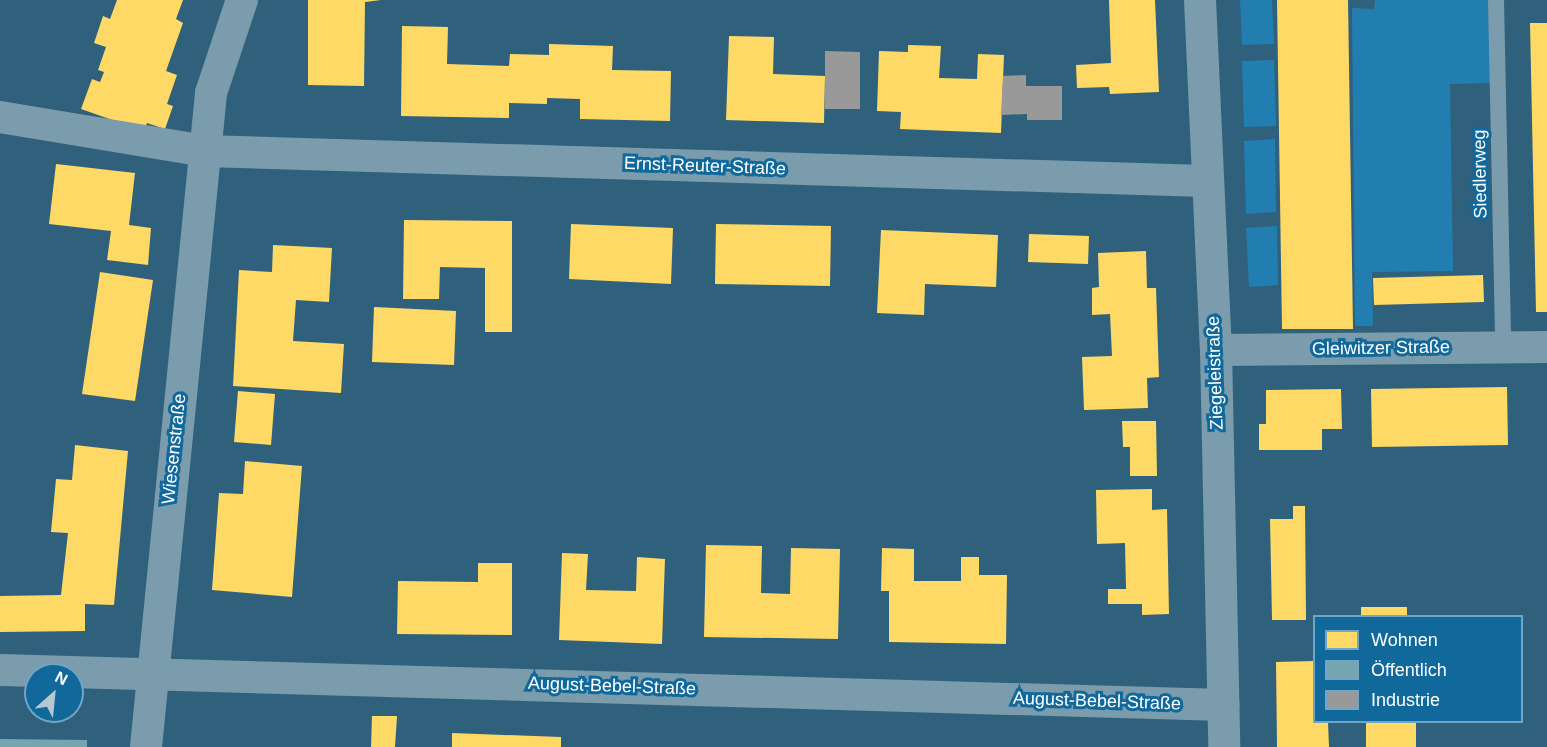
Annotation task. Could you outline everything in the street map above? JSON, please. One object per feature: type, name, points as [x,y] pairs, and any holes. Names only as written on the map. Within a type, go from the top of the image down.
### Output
[{"type":"street","name":"Wiesenstraße","points":[[146,747],[151,673],[211,93],[242,0]]},
{"type":"street","name":"Ziegeleistraße","points":[[1200,0],[1206,180],[1216,350],[1224,747]]},
{"type":"street","points":[[0,117],[205,151]]},
{"type":"street","name":"Ernst-Reuter-Straße","points":[[205,151],[1206,180]]},
{"type":"street","name":"Gleiwitzer Straße","points":[[1216,350],[1547,346]]},
{"type":"street","name":"August-Bebel-Straße","points":[[0,670],[1223,705]]},
{"type":"lane","name":"Siedlerweg","points":[[1496,0],[1503,347]]},
{"type":"shaded area","points":[[1240,0],[1272,0],[1274,44],[1242,45]]},
{"type":"shaded area","points":[[1375,0],[1490,0],[1491,83],[1450,84],[1453,271],[1372,272],[1373,326],[1355,326],[1352,8],[1374,9]]},
{"type":"shaded area","points":[[1274,60],[1276,126],[1244,127],[1242,61]]},
{"type":"shaded area","points":[[1275,139],[1276,212],[1246,214],[1244,141]]},
{"type":"shaded area","points":[[1277,226],[1278,285],[1249,287],[1246,228]]},
{"type":"building: Wohnen","points":[[117,0],[183,0],[176,19],[183,23],[166,71],[177,75],[167,104],[173,106],[165,129],[147,123],[144,131],[81,109],[92,79],[100,82],[104,72],[98,70],[106,47],[94,43],[103,16],[110,19]]},
{"type":"building: Wohnen","points":[[308,0],[381,0],[365,2],[364,86],[308,85]]},
{"type":"building: Wohnen","points":[[1109,0],[1155,0],[1159,92],[1110,94],[1109,87],[1077,88],[1076,65],[1111,63]]},
{"type":"building: Wohnen","points":[[1277,0],[1348,0],[1353,329],[1282,329]]},
{"type":"building: Wohnen","points":[[1530,23],[1547,23],[1547,312],[1536,312]]},
{"type":"building: Wohnen","points":[[402,26],[448,27],[447,64],[509,66],[510,54],[549,55],[549,44],[613,46],[612,70],[671,71],[670,121],[580,119],[580,99],[547,98],[547,104],[509,103],[509,118],[401,116]]},
{"type":"building: Wohnen","points":[[729,36],[774,37],[773,74],[825,76],[824,123],[726,120]]},
{"type":"building: Wohnen","points":[[908,45],[941,46],[939,78],[977,79],[978,54],[1004,55],[1001,133],[900,129],[901,112],[877,111],[879,51],[908,52]]},
{"type":"building: Wohnen","points":[[56,164],[135,173],[129,225],[151,228],[148,265],[107,260],[111,231],[49,224]]},
{"type":"building: Wohnen","points":[[404,220],[512,221],[512,332],[485,332],[485,268],[440,267],[439,299],[403,299]]},
{"type":"building: Wohnen","points":[[571,224],[673,228],[671,284],[569,279]]},
{"type":"building: Wohnen","points":[[716,224],[831,226],[830,286],[715,284]]},
{"type":"building: Wohnen","points":[[881,230],[998,235],[996,287],[925,284],[924,315],[877,313]]},
{"type":"building: Wohnen","points":[[1029,234],[1089,236],[1088,264],[1028,262]]},
{"type":"building: Wohnen","points":[[273,245],[332,248],[329,302],[296,300],[293,341],[344,344],[341,393],[233,386],[239,270],[272,272]]},
{"type":"building: Wohnen","points":[[1146,251],[1147,288],[1156,288],[1159,377],[1147,378],[1148,408],[1084,410],[1082,357],[1112,356],[1110,314],[1092,315],[1092,288],[1099,287],[1098,253]]},
{"type":"building: Wohnen","points":[[100,272],[153,280],[135,401],[82,394]]},
{"type":"building: Wohnen","points":[[1483,275],[1484,302],[1374,305],[1373,278]]},
{"type":"building: Wohnen","points":[[374,307],[456,311],[454,365],[372,362]]},
{"type":"building: Wohnen","points":[[1507,387],[1508,445],[1372,447],[1371,389]]},
{"type":"building: Wohnen","points":[[1341,389],[1342,429],[1322,429],[1322,450],[1259,450],[1259,424],[1266,424],[1266,390]]},
{"type":"building: Wohnen","points":[[238,391],[275,394],[271,445],[234,442]]},
{"type":"building: Wohnen","points":[[1122,421],[1156,421],[1157,476],[1130,476],[1130,447],[1123,447]]},
{"type":"building: Wohnen","points":[[75,445],[128,451],[114,605],[85,604],[85,631],[0,632],[0,596],[61,595],[68,533],[51,532],[56,479],[72,480]]},
{"type":"building: Wohnen","points":[[245,461],[302,466],[292,597],[212,590],[219,493],[243,494]]},
{"type":"building: Wohnen","points":[[1152,489],[1152,510],[1167,509],[1169,614],[1142,615],[1142,604],[1108,604],[1108,589],[1126,589],[1125,543],[1097,544],[1096,490]]},
{"type":"building: Wohnen","points":[[1293,506],[1305,506],[1306,620],[1272,620],[1270,519],[1293,519]]},
{"type":"building: Wohnen","points":[[706,545],[762,546],[761,593],[790,594],[791,548],[840,549],[838,639],[704,637]]},
{"type":"building: Wohnen","points":[[882,548],[914,549],[914,581],[961,581],[961,557],[979,557],[979,575],[1007,575],[1006,644],[889,642],[889,591],[881,591]]},
{"type":"building: Wohnen","points":[[562,553],[588,554],[586,590],[636,591],[637,557],[665,559],[662,644],[559,640]]},
{"type":"building: Wohnen","points":[[478,563],[512,563],[512,635],[397,634],[398,581],[478,582]]},
{"type":"building: Wohnen","points":[[1361,607],[1407,607],[1407,615],[1361,615]]},
{"type":"building: Wohnen","points":[[1313,661],[1313,723],[1328,723],[1329,747],[1277,747],[1276,662]]},
{"type":"building: Wohnen","points":[[372,716],[397,716],[395,747],[371,747]]},
{"type":"building: Wohnen","points":[[1366,723],[1416,723],[1416,747],[1366,747]]},
{"type":"building: Wohnen","points":[[452,733],[561,737],[561,747],[452,747]]},
{"type":"building: Öffentlich","points":[[0,739],[87,740],[87,747],[0,747]]},
{"type":"building: Industrie","points":[[825,51],[860,52],[860,109],[825,109]]},
{"type":"building: Industrie","points":[[1026,75],[1026,86],[1062,86],[1062,120],[1027,120],[1027,114],[1001,115],[1003,76]]}]
